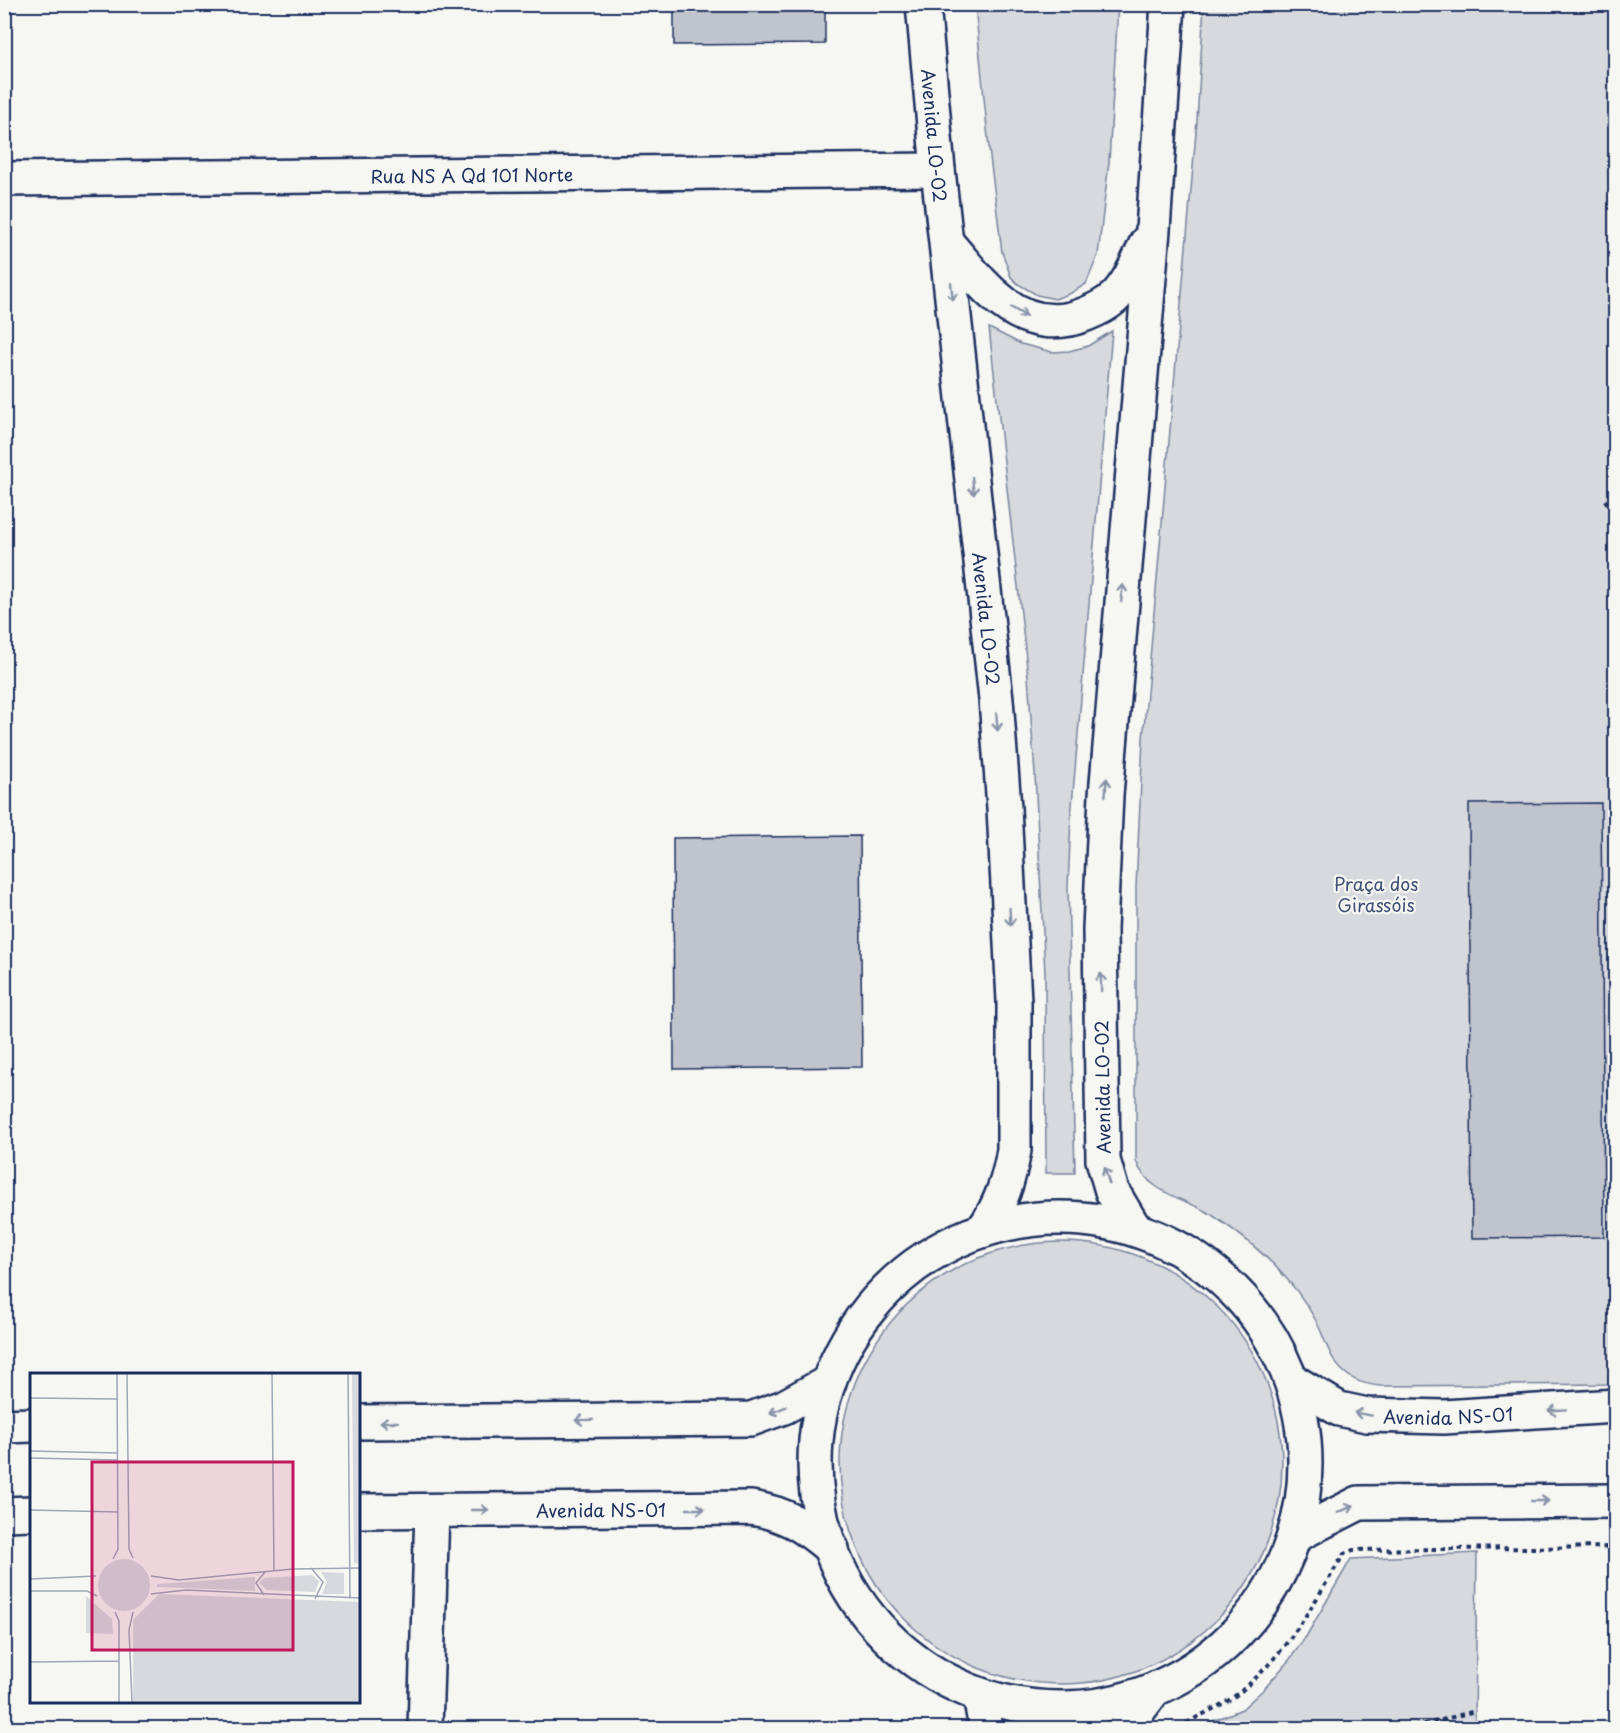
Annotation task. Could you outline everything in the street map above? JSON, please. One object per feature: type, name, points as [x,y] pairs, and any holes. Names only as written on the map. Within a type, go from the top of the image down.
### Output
[{"type":"main road","name":"Avenida LO-02","points":[[922,4],[996,699],[1014,984],[1014,1150],[1011,1174],[1003,1197],[984,1229]]},
{"type":"main road","name":"Avenida LO-02","points":[[1134,1228],[1112,1191],[1102,1154],[1100,928],[1108,752],[1153,230],[1168,4]]},
{"type":"main road","name":"Rua NS A Qd 101 Norte","points":[[4,179],[938,170]]},
{"type":"main road","points":[[946,243],[1003,303],[1028,318],[1058,321],[1090,312],[1104,306],[1115,297],[1138,262],[1153,230]]},
{"type":"main road","name":"Avenida NS-01","points":[[1047,1217],[1087,1218],[1134,1228],[1179,1247],[1212,1269],[1234,1289],[1270,1336],[1291,1380],[1299,1408],[1305,1448],[1303,1497],[1294,1536],[1275,1581],[1260,1606],[1227,1643],[1204,1662],[1179,1678],[1153,1691],[1116,1703],[1067,1709],[1018,1706],[980,1696],[932,1672],[893,1643],[866,1613],[852,1593],[832,1549],[820,1511],[816,1470],[817,1438],[829,1382],[854,1331],[883,1293],[920,1262],[954,1241],[1008,1222],[1047,1217]]},
{"type":"main road","name":"Avenida NS-01","points":[[1291,1380],[1333,1406],[1367,1415],[1444,1417],[1616,1406]]},
{"type":"main road","points":[[360,1422],[751,1419],[784,1407],[829,1382]]},
{"type":"main road","points":[[4,1426],[30,1425]]},
{"type":"main road","points":[[1294,1536],[1359,1503],[1616,1501]]},
{"type":"main road","name":"Avenida NS-01","points":[[360,1511],[751,1508],[782,1515],[802,1525],[832,1549]]},
{"type":"main road","points":[[425,1728],[432,1511]]},
{"type":"main road","points":[[4,1514],[30,1513]]},
{"type":"main road","points":[[1125,1728],[1153,1691]]},
{"type":"main road","points":[[980,1696],[986,1728]]},
{"type":"path","points":[[1605,500],[1616,516]]},
{"type":"path","points":[[1179,1728],[1236,1695],[1263,1671],[1298,1630],[1344,1554],[1353,1550],[1616,1547]]},
{"type":"path","points":[[1370,1728],[1423,1725],[1475,1710]]},
{"type":"green space","points":[[975,5],[1118,5],[1109,162],[1098,255],[1086,284],[1055,299],[1037,295],[1018,284],[1011,277],[1002,252]]},
{"type":"green space","name":"Praça dos Girassóis","points":[[1204,5],[1615,5],[1615,1384],[1380,1386],[1356,1380],[1338,1366],[1305,1303],[1295,1288],[1270,1261],[1242,1236],[1212,1215],[1158,1188],[1149,1181],[1136,1161],[1136,887],[1143,739],[1197,121]]},
{"type":"green space","points":[[989,328],[1021,344],[1052,352],[1069,351],[1088,346],[1112,331],[1071,817],[1068,887],[1075,1173],[1046,1173],[1045,973],[1035,774],[1028,676]]},
{"type":"green space","points":[[1061,1242],[1104,1246],[1146,1259],[1184,1279],[1217,1307],[1245,1340],[1265,1378],[1278,1420],[1282,1463],[1278,1506],[1265,1548],[1245,1586],[1217,1619],[1184,1647],[1146,1667],[1104,1680],[1061,1684],[1018,1680],[976,1667],[938,1647],[905,1619],[877,1586],[857,1548],[844,1506],[840,1463],[844,1420],[857,1378],[877,1340],[905,1307],[938,1279],[976,1259],[1018,1246]]},
{"type":"green space","points":[[1477,1553],[1475,1728],[1196,1728],[1242,1709],[1265,1688],[1307,1635],[1351,1559]]},
{"type":"building","points":[[674,4],[825,4],[825,44],[674,45]]},
{"type":"building","points":[[1601,803],[1604,1237],[1472,1238],[1469,804]]},
{"type":"building","points":[[860,836],[862,1067],[674,1069],[673,838]]}]
